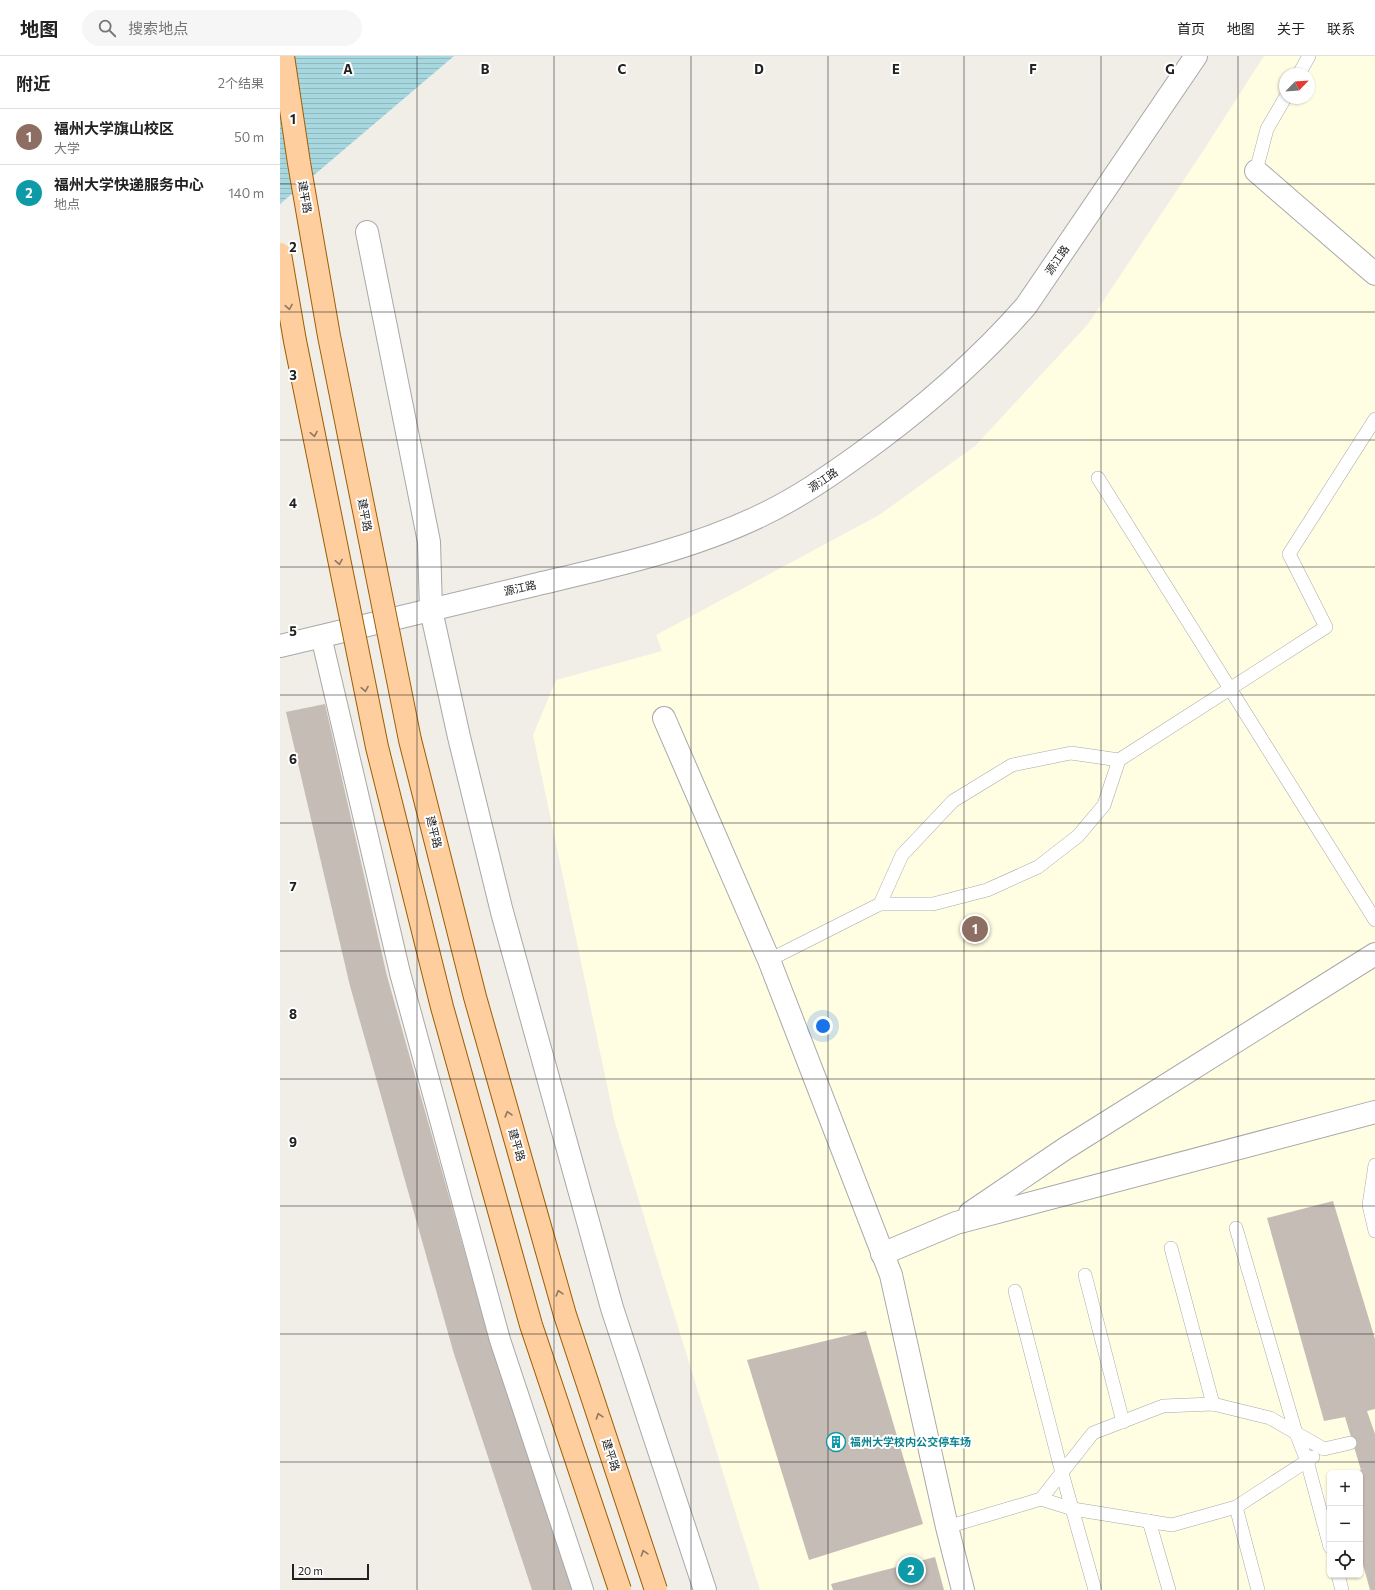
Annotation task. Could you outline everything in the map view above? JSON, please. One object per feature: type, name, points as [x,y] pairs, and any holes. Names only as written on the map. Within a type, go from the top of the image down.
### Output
[{"type":"main road","name":"建平路","points":[[283,56],[299,163],[329,336],[410,740],[475,997],[565,1315],[656,1590]]},
{"type":"main road","points":[[280,254],[296,349],[377,747],[442,1007],[531,1325],[620,1590]]},
{"type":"street","name":"源江路","points":[[280,646],[660,554],[697,542],[758,517],[791,500],[842,467],[879,440],[940,392],[998,338],[1026,306],[1196,56]]},
{"type":"street","points":[[1256,171],[1375,274]]},
{"type":"street","points":[[366,232],[429,542],[431,610],[502,912],[614,1316],[705,1590]]},
{"type":"street","points":[[320,636],[400,973],[500,1340],[583,1590]]},
{"type":"street","points":[[664,718],[769,960],[891,1275],[947,1527],[963,1590]]},
{"type":"street","points":[[956,1223],[1066,1148],[1375,954]]},
{"type":"street","points":[[882,1254],[956,1223],[1375,1112]]},
{"type":"lane","points":[[1302,68],[1309,56]]},
{"type":"lane","points":[[1256,171],[1267,130],[1282,104]]},
{"type":"lane","points":[[769,960],[880,904],[933,904],[987,890],[1038,867],[1078,836],[1104,805],[1119,760],[1326,627],[1289,554],[1375,419]]},
{"type":"lane","points":[[1098,478],[1375,920]]},
{"type":"lane","points":[[880,904],[902,855],[953,801],[1012,765],[1072,753],[1119,760]]},
{"type":"lane","points":[[1375,1165],[1369,1205],[1375,1231]]},
{"type":"lane","points":[[1236,1228],[1296,1433],[1307,1461],[1329,1542]]},
{"type":"lane","points":[[1171,1248],[1213,1404]]},
{"type":"lane","points":[[1085,1275],[1123,1422]]},
{"type":"lane","points":[[1015,1291],[1062,1473],[1095,1590]]},
{"type":"lane","points":[[947,1527],[1041,1499],[1093,1433],[1163,1406],[1213,1404],[1270,1418],[1324,1449]]},
{"type":"lane","points":[[1041,1499],[1073,1510],[1172,1525],[1236,1507],[1324,1449],[1350,1443]]},
{"type":"lane","points":[[1236,1507],[1258,1590]]},
{"type":"lane","points":[[1149,1521],[1169,1590]]},
{"type":"lane","points":[[1339,1578],[1342,1590]]},
{"type":"shaded area","points":[[1264,56],[1375,56],[1375,1590],[760,1590],[615,1123],[533,735],[556,680],[662,651],[656,635],[879,515],[975,446],[1088,324]]},
{"type":"water","points":[[280,56],[454,56],[280,204]]},
{"type":"building","points":[[325,704],[387,976],[490,1342],[572,1590],[532,1590],[454,1354],[350,986],[286,712]]},
{"type":"building","points":[[1333,1201],[1375,1339],[1375,1409],[1367,1411],[1375,1434],[1375,1590],[1370,1590],[1363,1565],[1363,1470],[1361,1470],[1345,1417],[1324,1421],[1267,1218]]},
{"type":"building","name":"福州大学校内公交停车场","points":[[866,1331],[923,1524],[809,1560],[747,1360]]},
{"type":"building","points":[[935,1557],[944,1590],[833,1590],[831,1584]]},
{"type":"place","name":"福州大学旗山校区","points":[[975,929]]},
{"type":"place","name":"福州大学校内公交停车场","points":[[836,1442]]},
{"type":"place","name":"福州大学快递服务中心","points":[[911,1570]]}]
